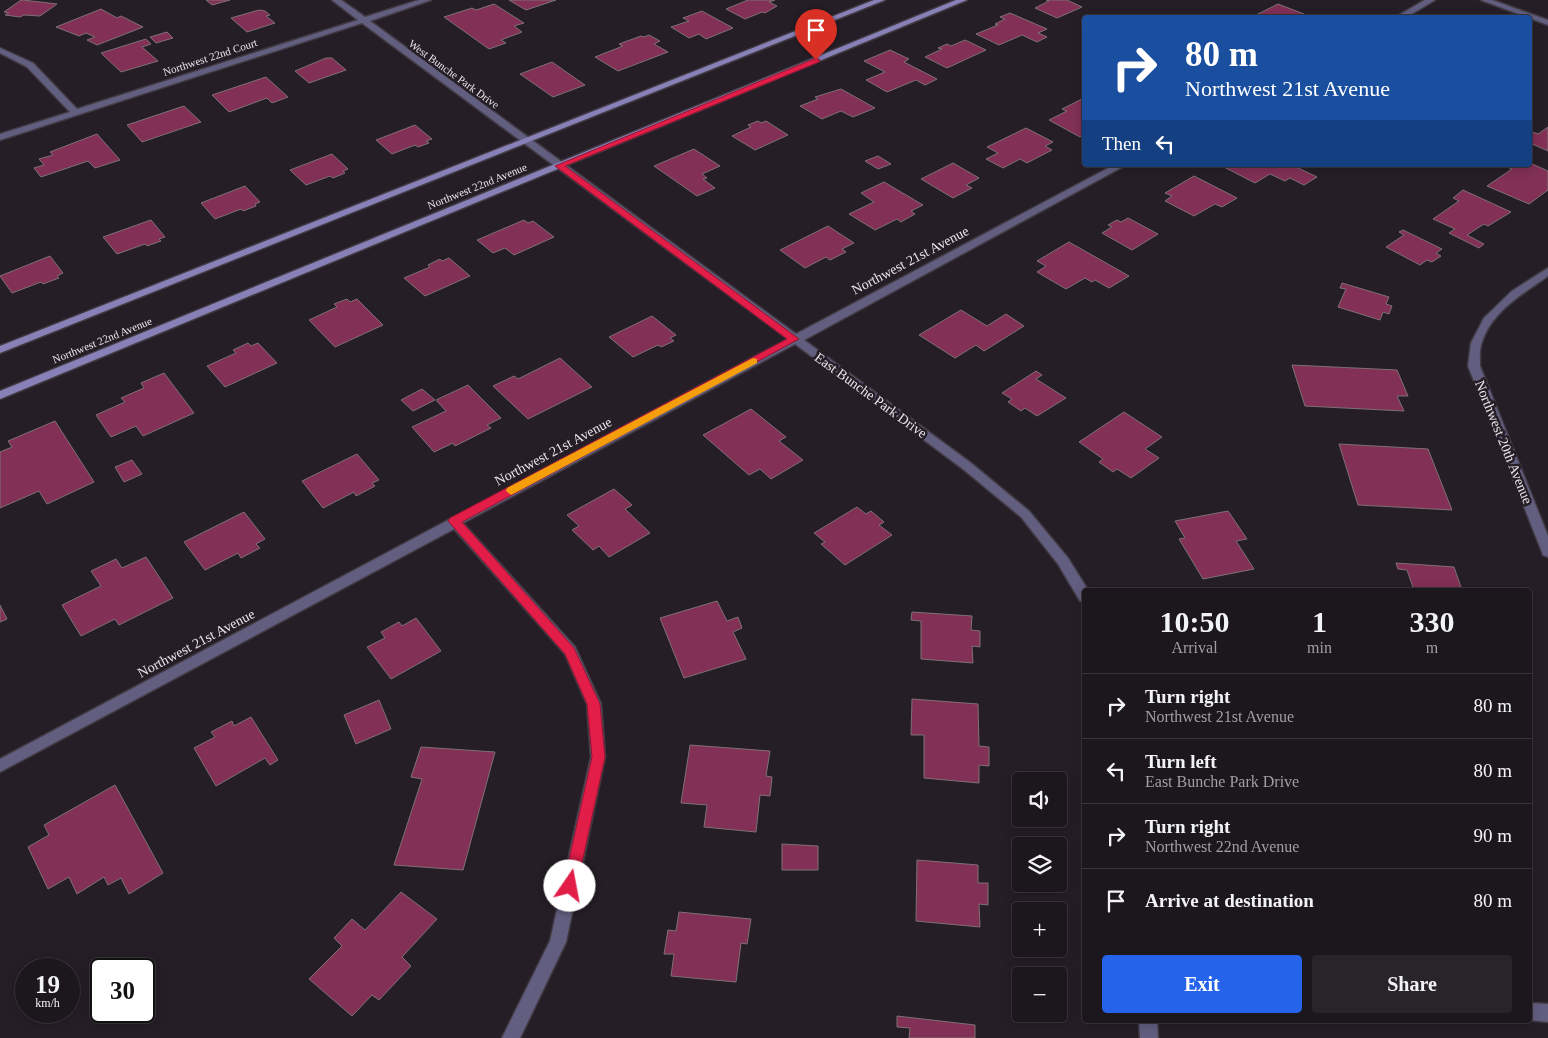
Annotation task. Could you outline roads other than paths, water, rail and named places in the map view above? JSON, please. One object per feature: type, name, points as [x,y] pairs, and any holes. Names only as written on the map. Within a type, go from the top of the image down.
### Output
[{"type":"main road","name":"Northwest 22nd Avenue","points":[[0,350],[881,0]]},
{"type":"main road","name":"Northwest 22nd Avenue","points":[[0,395],[963,0]]},
{"type":"street","name":"West Bunche Park Drive","points":[[336,0],[559,166]]},
{"type":"street","name":"Northwest 22nd Court","points":[[0,136],[427,0]]},
{"type":"street","points":[[1404,15],[1431,0]]},
{"type":"street","points":[[1485,0],[1526,15]]},
{"type":"street","points":[[1532,17],[1548,23]]},
{"type":"street","points":[[0,50],[30,65],[75,112]]},
{"type":"street","name":"East Bunche Park Drive","points":[[559,166],[967,466],[1024,514],[1063,561],[1082,592]]},
{"type":"street","name":"Northwest 21st Avenue","points":[[0,766],[1117,167]]},
{"type":"street","name":"Northwest 20th Avenue","points":[[1548,271],[1505,303],[1486,321],[1476,342],[1474,366],[1544,535],[1548,552]]},
{"type":"street","points":[[454,521],[570,651],[594,704],[598,757],[558,942],[513,1036]]},
{"type":"street","points":[[1532,1012],[1548,1013]]},
{"type":"street","points":[[1148,1023],[1150,1038]]}]
